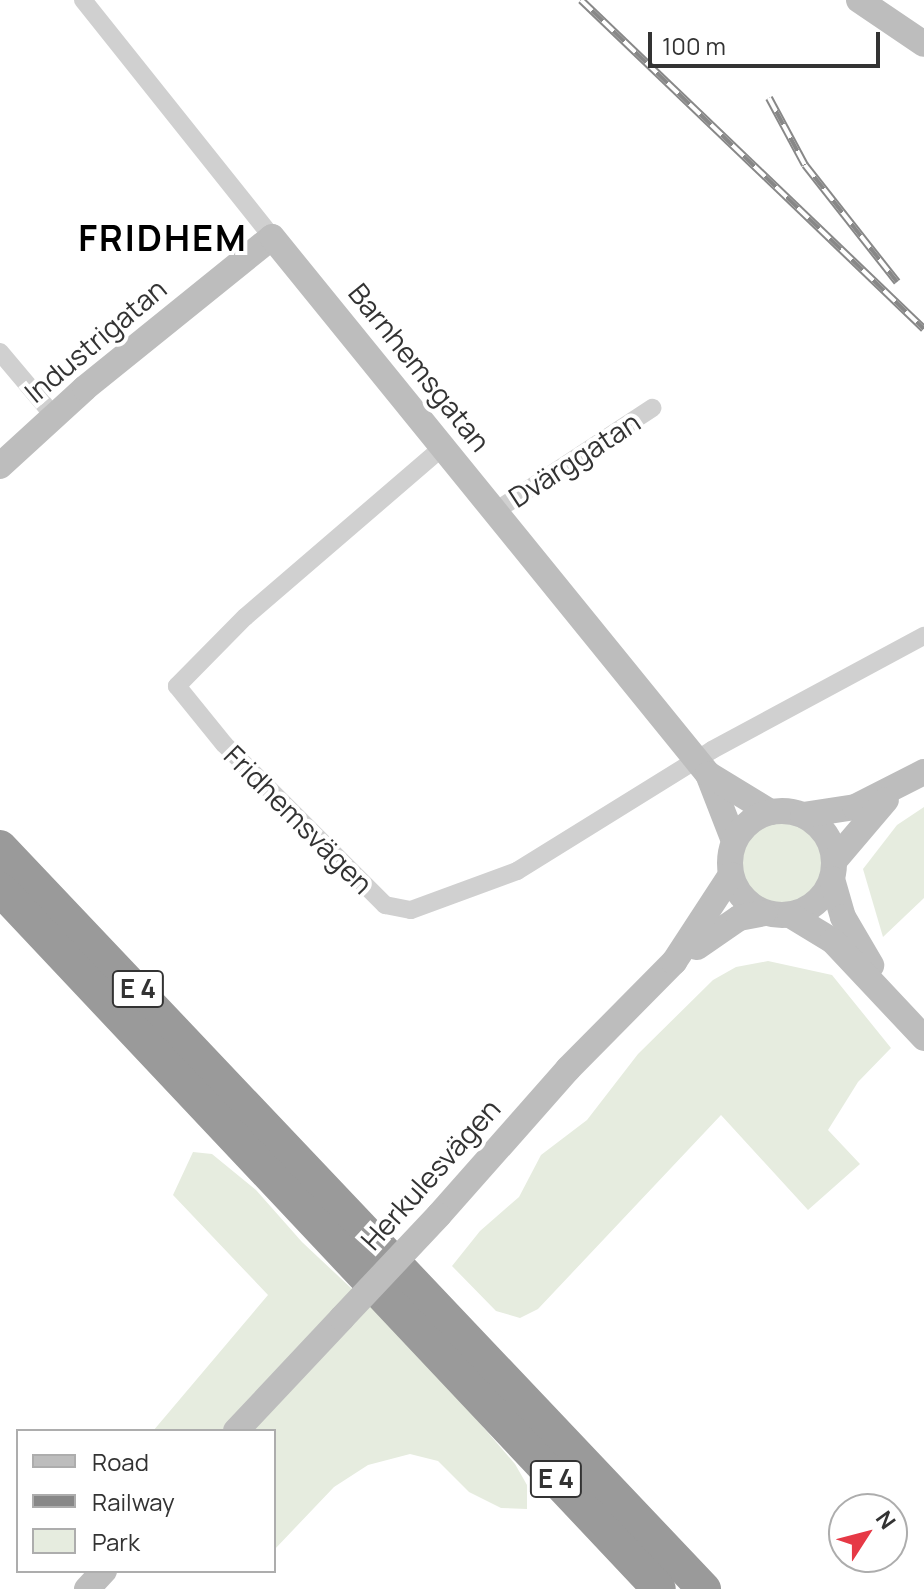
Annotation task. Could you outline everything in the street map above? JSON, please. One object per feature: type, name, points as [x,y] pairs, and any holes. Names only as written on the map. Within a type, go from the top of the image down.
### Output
[{"type":"highway","name":"E 4","points":[[0,847],[704,1589]]},
{"type":"highway","name":"E 4","points":[[0,889],[659,1589]]},
{"type":"street","name":"Barnhemsgatan","points":[[83,0],[703,767],[734,841]]},
{"type":"street","points":[[859,0],[924,44]]},
{"type":"street","name":"Industrigatan","points":[[0,466],[53,415],[272,237]]},
{"type":"street","points":[[0,352],[53,415]]},
{"type":"street","name":"Dvärggatan","points":[[497,510],[652,408]]},
{"type":"street","name":"Fridhemsvägen","points":[[444,446],[245,617],[177,686],[224,744],[385,905],[411,910],[517,871],[703,767],[924,636]]},
{"type":"street","name":"Barnhemsgatan","points":[[703,767],[770,812]]},
{"type":"street","points":[[777,914],[816,903],[864,821],[900,788],[924,772]]},
{"type":"street","points":[[900,788],[840,812],[803,815],[770,812],[749,823],[734,841],[731,875],[746,902],[824,933],[890,996],[924,1038]]},
{"type":"street","points":[[803,815],[825,834],[843,917],[890,996]]},
{"type":"street","name":"Herkulesvägen","points":[[674,962],[731,875]]},
{"type":"street","name":"Herkulesvägen","points":[[238,1429],[439,1215],[568,1069],[674,962],[728,924],[777,914]]},
{"type":"street","points":[[87,1589],[102,1573]]},
{"type":"green space","points":[[924,807],[924,898],[883,937],[863,869],[897,825]]},
{"type":"green space","points":[[782,818],[799,821],[813,831],[823,845],[826,862],[823,879],[813,893],[799,903],[782,906],[765,903],[751,893],[741,879],[738,862],[741,845],[751,831],[765,821]]},
{"type":"green space","points":[[768,961],[832,975],[891,1048],[858,1082],[828,1130],[860,1164],[808,1210],[721,1115],[538,1309],[520,1318],[496,1311],[452,1266],[480,1231],[519,1197],[541,1155],[587,1120],[638,1054],[713,980],[736,967]]},
{"type":"green space","points":[[193,1152],[212,1154],[256,1190],[302,1242],[417,1350],[515,1464],[527,1485],[527,1509],[501,1508],[469,1492],[438,1461],[410,1454],[368,1465],[334,1487],[276,1548],[276,1429],[155,1429],[268,1295],[173,1195]]},
{"type":"railway","points":[[581,0],[924,329]]},
{"type":"railway","points":[[769,98],[805,165],[897,282]]},
{"type":"district","name":"FRIDHEM","points":[[163,238]]}]
